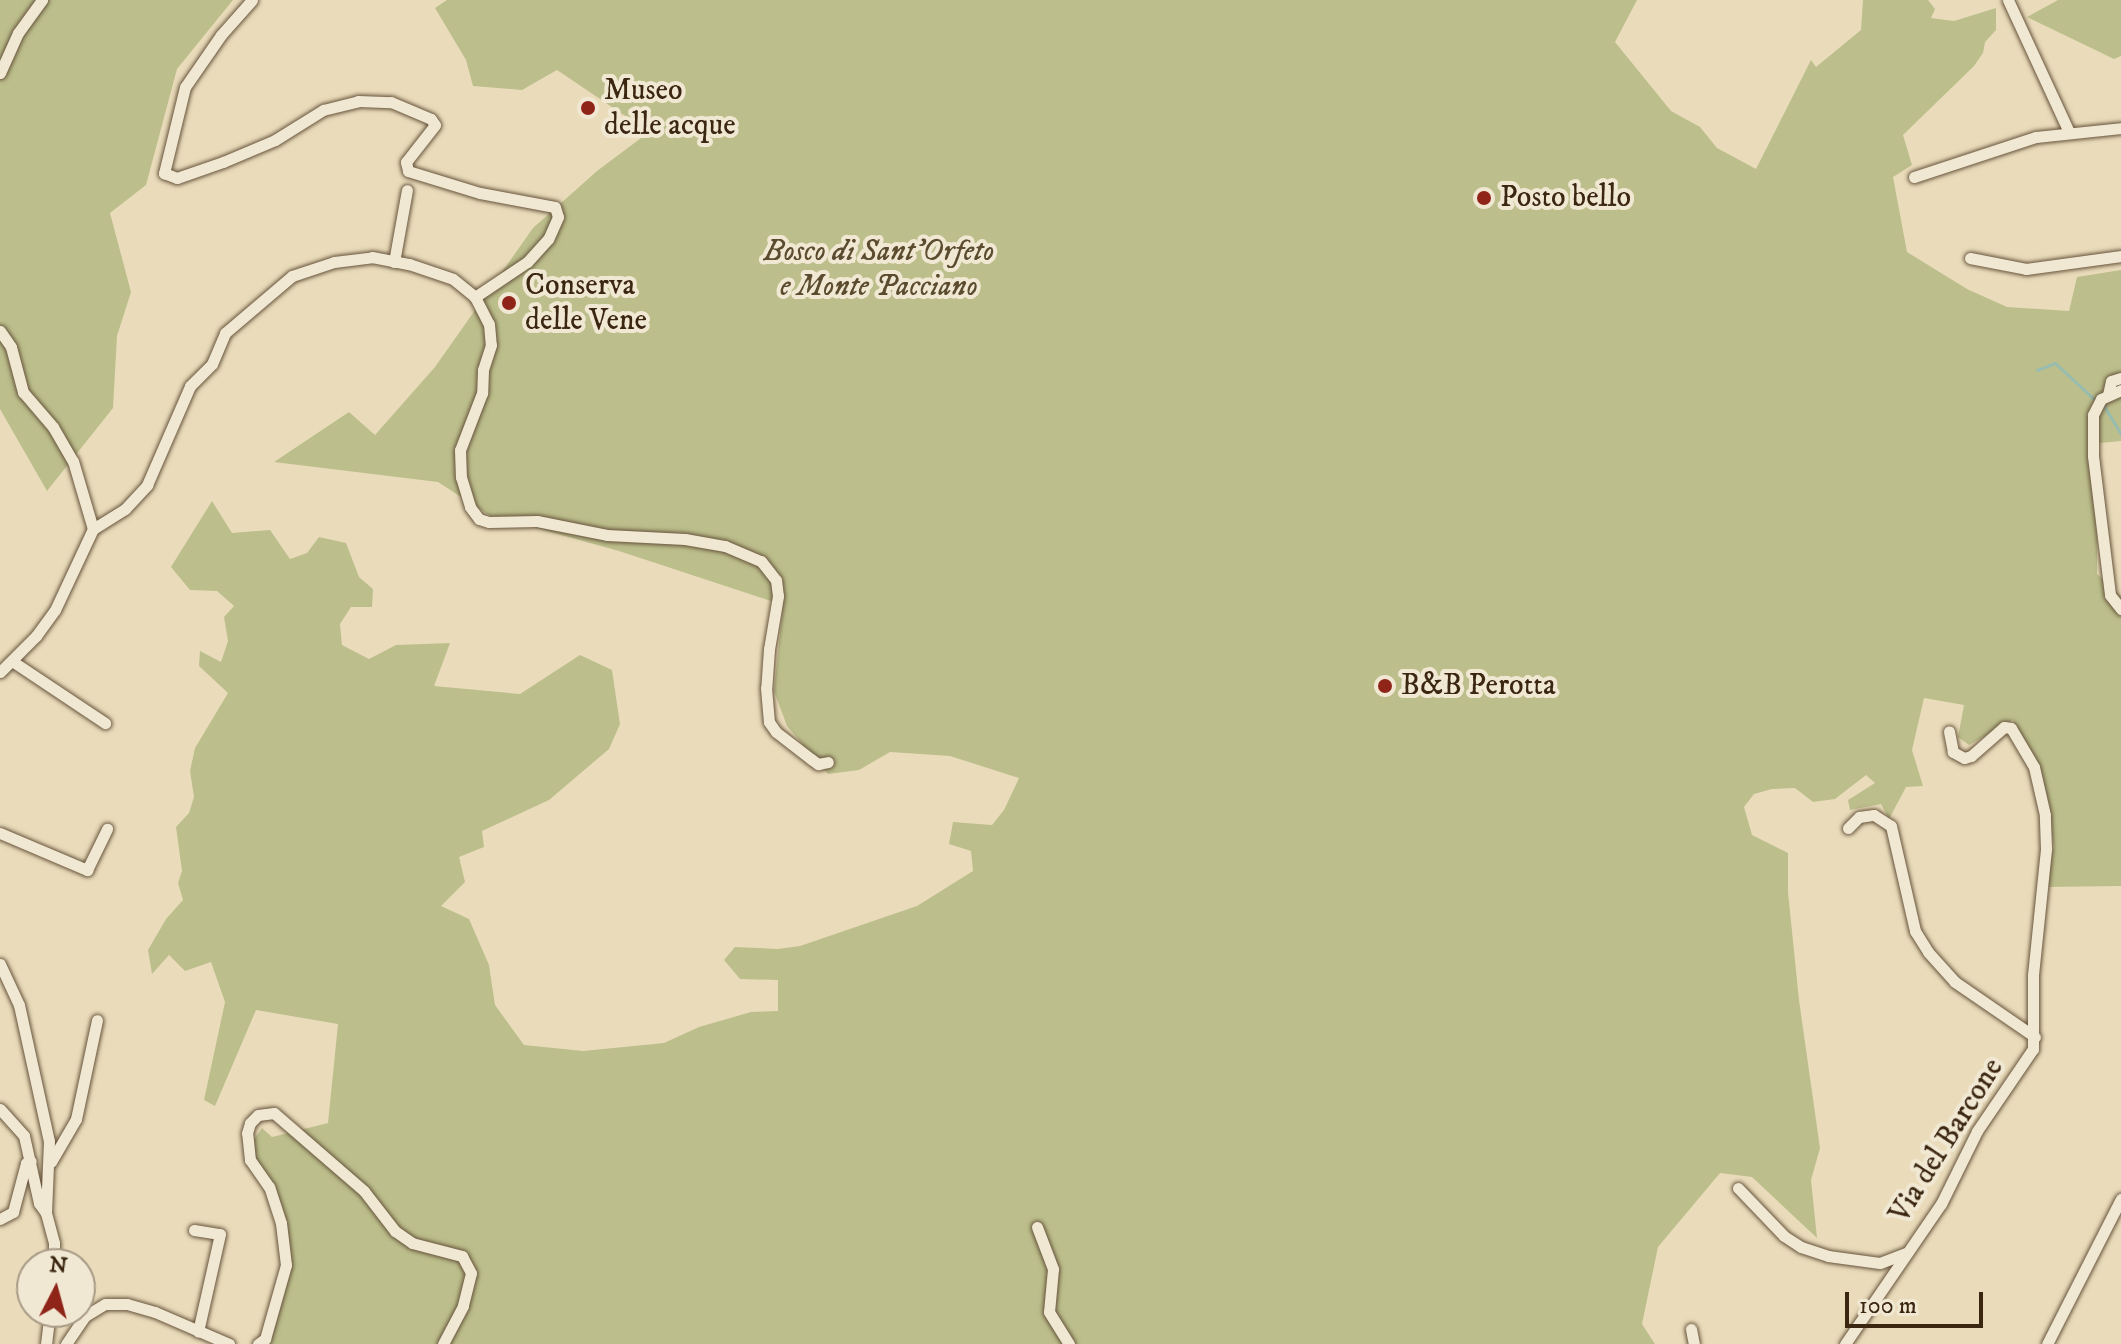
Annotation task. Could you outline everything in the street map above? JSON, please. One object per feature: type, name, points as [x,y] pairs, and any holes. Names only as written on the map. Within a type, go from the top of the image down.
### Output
[{"type":"street","points":[[0,73],[18,33],[42,0]]},
{"type":"street","points":[[252,0],[221,35],[185,87],[164,173],[177,178],[223,162],[275,140],[323,110],[358,101],[391,102],[431,119],[435,125],[406,162],[408,171],[480,193],[555,207],[558,217],[548,239],[527,262],[475,297]]},
{"type":"street","points":[[2008,0],[2069,132]]},
{"type":"street","points":[[1914,177],[2036,137],[2121,128]]},
{"type":"street","points":[[394,262],[407,190]]},
{"type":"street","points":[[1970,258],[2026,269],[2121,256]]},
{"type":"street","points":[[0,672],[55,610],[93,529],[125,509],[147,485],[190,386],[212,364],[225,333],[292,276],[334,262],[372,257],[453,279],[475,297],[489,324],[491,345],[483,370],[482,393],[460,450],[461,477],[470,507],[479,519],[489,522],[534,521],[607,535],[685,539],[725,546],[761,561],[776,580],[778,596],[766,688],[769,722],[776,732],[818,764],[828,762]]},
{"type":"street","points":[[0,331],[11,347],[23,392],[53,427],[73,461],[93,529]]},
{"type":"street","points":[[2108,395],[2111,381],[2121,378]]},
{"type":"street","points":[[2121,390],[2101,399],[2093,415],[2093,456],[2110,595],[2121,609]]},
{"type":"street","points":[[12,661],[105,723]]},
{"type":"street","name":"Via del Barcone","points":[[1845,1344],[1941,1204],[1977,1131],[2033,1049],[2032,1005],[2039,947],[2045,815],[2034,767],[2011,728],[2004,727],[1971,756],[1964,758],[1953,752],[1949,731]]},
{"type":"street","name":"Via del Barcone","points":[[1848,828],[1859,817],[1874,815],[1891,826],[1915,931],[1928,952],[1955,982],[2035,1037]]},
{"type":"street","points":[[0,833],[87,870],[107,829]]},
{"type":"street","points":[[0,964],[19,1005],[51,1162],[46,1213]]},
{"type":"street","points":[[51,1162],[76,1119],[97,1020]]},
{"type":"street","points":[[0,1109],[24,1136],[39,1203],[46,1213],[54,1248]]},
{"type":"street","points":[[258,1344],[265,1339],[286,1265],[281,1223],[269,1187],[250,1160],[247,1133],[250,1123],[258,1115],[274,1113],[364,1191],[395,1231],[412,1243],[462,1256],[471,1273],[463,1306],[443,1344]]},
{"type":"street","points":[[0,1219],[13,1212],[26,1163],[31,1161]]},
{"type":"street","points":[[1738,1188],[1784,1236],[1801,1247],[1828,1256],[1880,1263],[1907,1252]]},
{"type":"street","points":[[2047,1344],[2121,1199]]},
{"type":"street","points":[[1037,1227],[1053,1269],[1049,1312],[1069,1344]]},
{"type":"street","points":[[194,1230],[220,1234],[198,1332]]},
{"type":"street","points":[[66,1344],[85,1316],[105,1304],[127,1304],[155,1312],[229,1344]]},
{"type":"street","points":[[1691,1329],[1694,1344]]},
{"type":"green space","points":[[0,0],[233,0],[177,69],[146,185],[110,213],[131,292],[117,336],[113,408],[47,491],[0,409]]},
{"type":"green space","name":"Bosco di Sant'Orfeto e Monte Pacciano","points":[[447,0],[1637,0],[1615,42],[1671,111],[1700,127],[1717,148],[1756,169],[1811,60],[1816,67],[1861,30],[1863,0],[1928,0],[1935,9],[1931,18],[1954,21],[1996,8],[1996,30],[1985,42],[1983,53],[1974,66],[1903,135],[1912,165],[1893,177],[1907,252],[1967,289],[2007,307],[2069,311],[2077,277],[2121,270],[2121,441],[2089,444],[2097,508],[2097,574],[2121,596],[2121,886],[2045,887],[2054,846],[2045,798],[2013,720],[1969,745],[1958,737],[1964,705],[1924,698],[1912,750],[1923,786],[1906,787],[1889,819],[1881,804],[1850,810],[1848,800],[1875,783],[1866,775],[1835,799],[1813,802],[1795,788],[1754,794],[1744,807],[1752,835],[1788,853],[1788,892],[1799,1000],[1820,1148],[1811,1180],[1817,1238],[1752,1177],[1720,1173],[1658,1247],[1642,1324],[1655,1344],[267,1344],[286,1265],[281,1223],[250,1160],[252,1142],[262,1128],[272,1137],[328,1123],[338,1024],[256,1010],[215,1106],[204,1100],[225,1002],[211,962],[185,971],[169,955],[152,974],[148,950],[166,919],[183,900],[178,883],[182,871],[176,827],[189,813],[194,797],[190,771],[195,748],[228,693],[199,666],[200,651],[221,662],[228,641],[224,617],[234,606],[217,591],[190,590],[171,567],[212,501],[232,533],[270,530],[290,559],[307,553],[319,537],[346,543],[359,577],[373,589],[372,607],[351,607],[340,624],[342,645],[369,659],[396,645],[450,643],[434,686],[520,694],[580,655],[612,670],[620,724],[609,749],[549,800],[482,831],[484,847],[459,857],[465,882],[441,906],[469,919],[489,965],[495,1005],[524,1045],[583,1051],[664,1043],[699,1027],[751,1012],[778,1011],[778,980],[740,979],[724,960],[735,947],[778,949],[800,946],[917,906],[973,871],[971,851],[949,844],[953,822],[992,825],[1004,810],[1019,778],[950,756],[890,752],[859,770],[828,774],[787,726],[774,691],[783,605],[619,551],[489,515],[438,482],[274,462],[349,412],[375,435],[435,367],[533,228],[597,171],[649,132],[557,70],[522,90],[473,86],[466,60],[435,8]]},
{"type":"green space","points":[[2058,0],[2121,0],[2121,56],[2114,59],[2027,17]]},
{"type":"waterway","points":[[2037,370],[2055,363],[2096,401]]},
{"type":"waterway","points":[[2104,406],[2121,434]]},
{"type":"place","name":"Museo delle acque","points":[[588,108]]},
{"type":"place","name":"Posto bello","points":[[1484,198]]},
{"type":"place","name":"Conserva delle Vene","points":[[509,303]]},
{"type":"place","name":"B&B Perotta","points":[[1385,686]]}]
